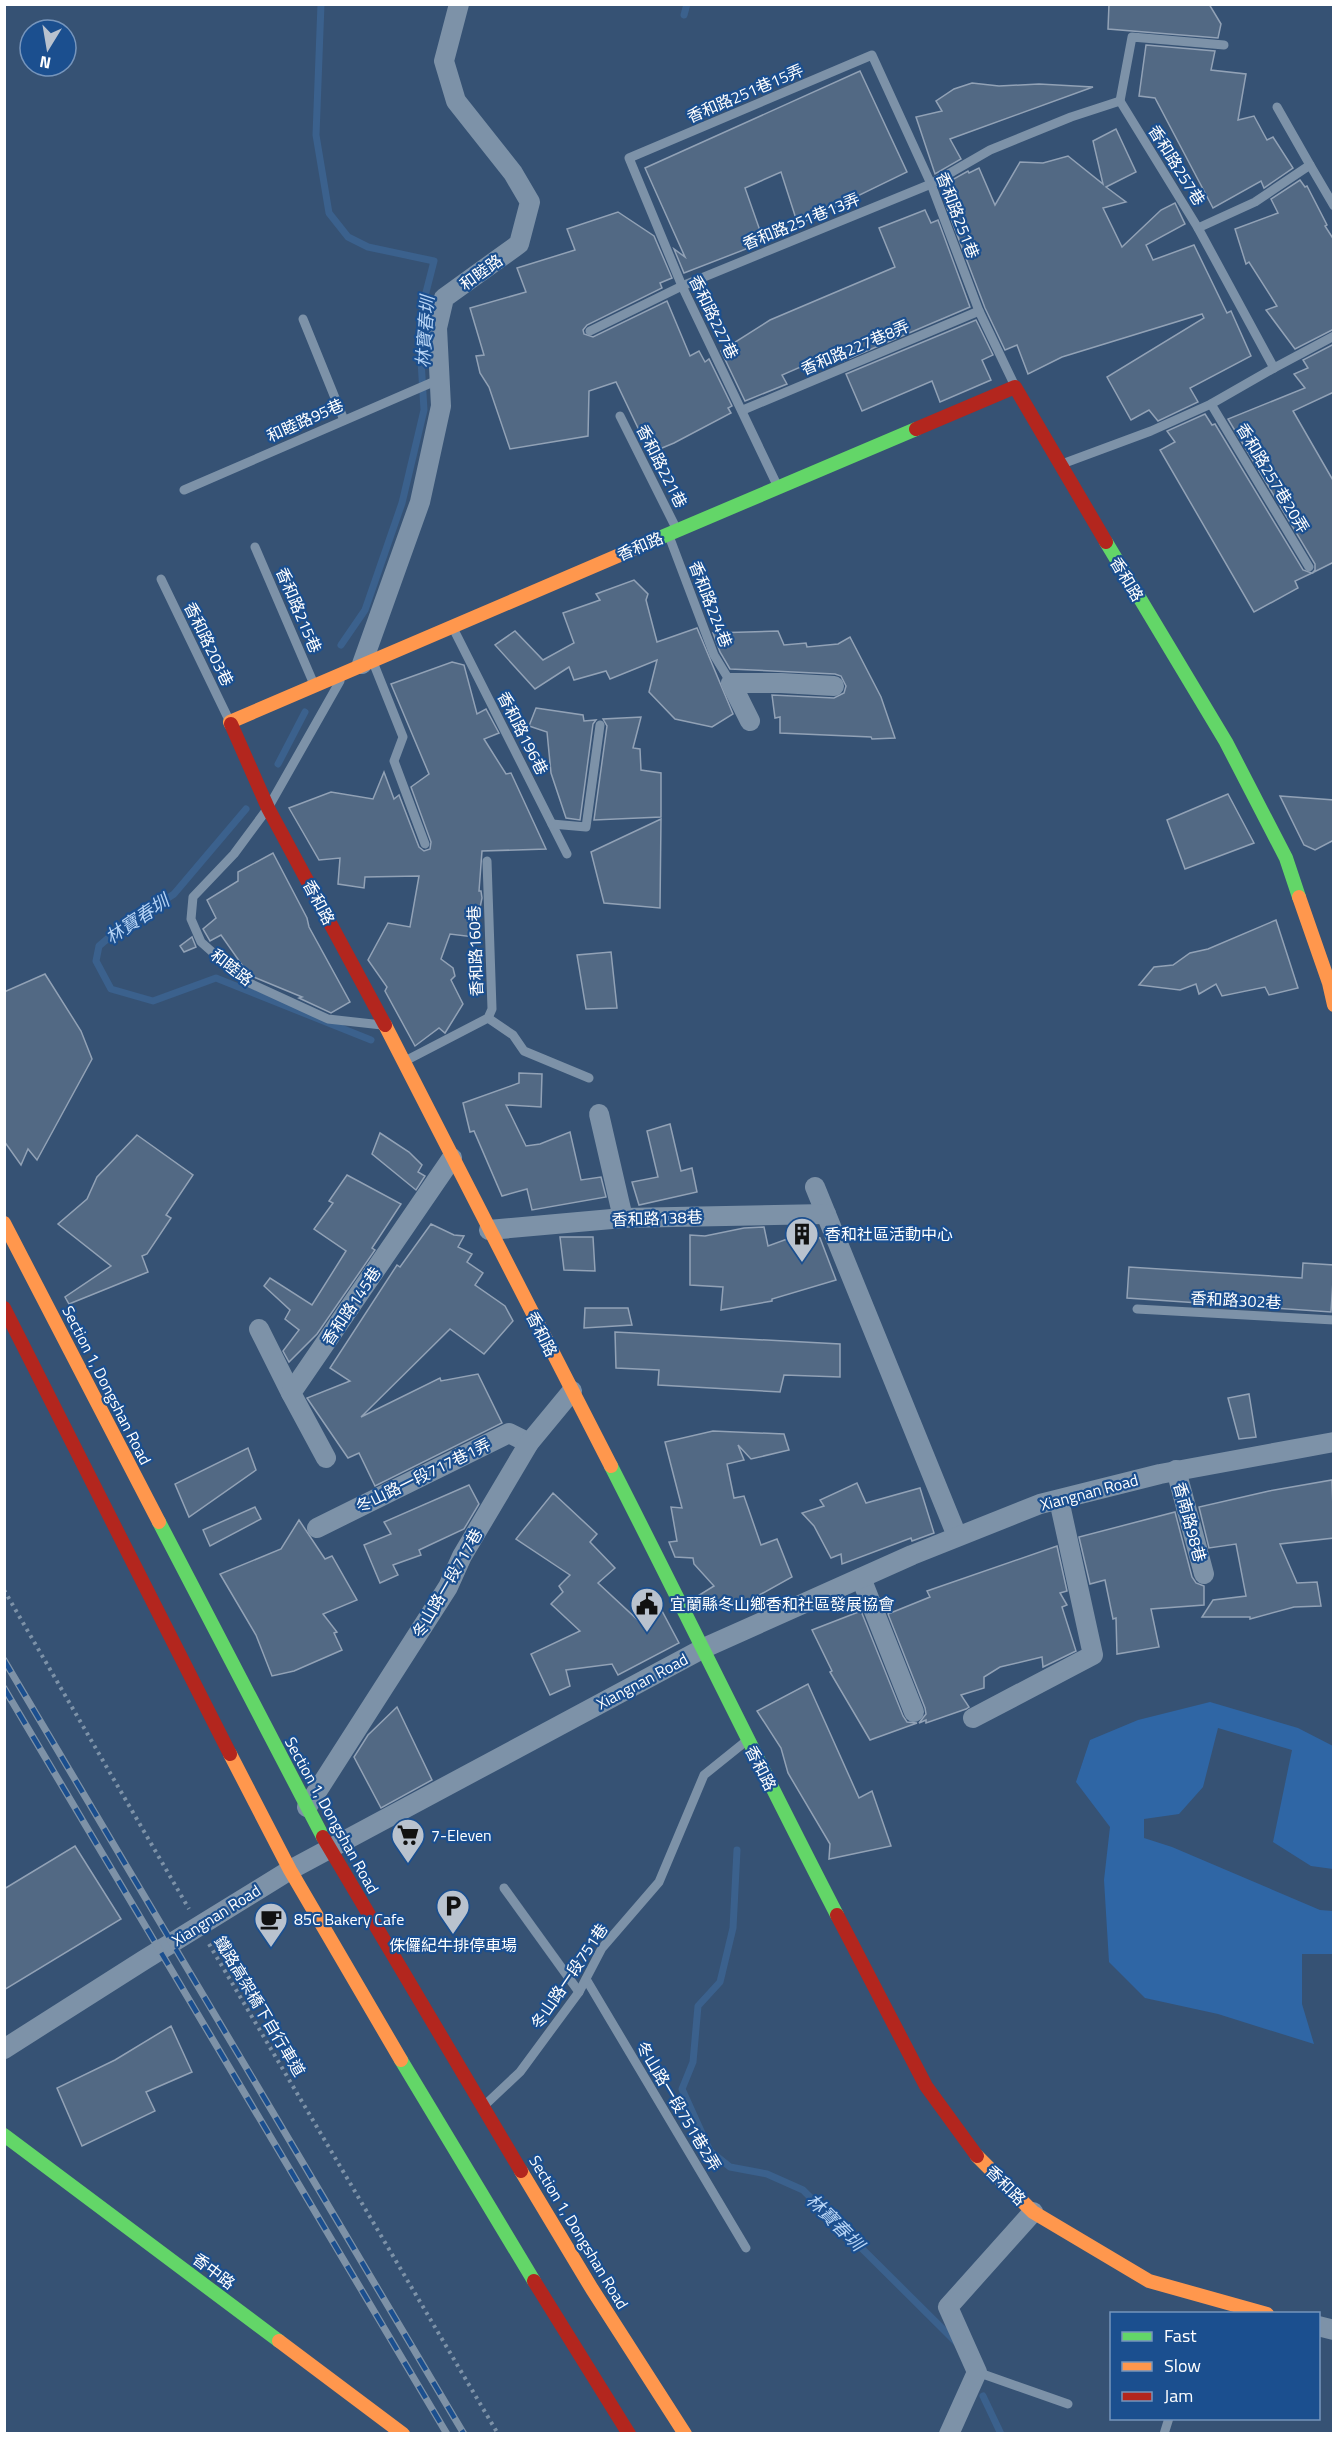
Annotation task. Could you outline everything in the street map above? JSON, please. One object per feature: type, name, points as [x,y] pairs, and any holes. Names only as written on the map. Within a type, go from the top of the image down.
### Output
[{"type":"street","name":"和睦路","points":[[360,665],[420,502],[441,406],[436,380],[437,328],[444,298],[519,244],[530,202],[513,173],[456,101],[444,61],[459,4]]},
{"type":"street","name":"香和路","points":[[1261,2312],[1216,2304],[1149,2282],[1032,2212],[972,2151],[926,2086],[747,1741],[704,1648],[452,1158],[405,1061],[267,804],[230,722],[314,684],[1015,387],[1226,742],[1286,858],[1329,983],[1334,1005]]},
{"type":"street","points":[[750,721],[731,683],[834,686]]},
{"type":"street","points":[[599,1114],[623,1218]]},
{"type":"street","name":"香和路145巷","points":[[291,1393],[452,1158]]},
{"type":"street","points":[[815,1187],[957,1536]]},
{"type":"street","name":"香和路138巷","points":[[489,1230],[623,1218],[826,1214]]},
{"type":"street","name":"Section 1, Dongshan Road","points":[[4,1223],[329,1849],[592,2289],[685,2433]]},
{"type":"street","points":[[4,1308],[138,1576],[290,1870],[470,2176],[628,2433]]},
{"type":"street","points":[[259,1329],[326,1458]]},
{"type":"street","name":"冬山路一段717巷","points":[[307,1807],[448,1587],[462,1556],[529,1443],[572,1392]]},
{"type":"street","name":"冬山路一段717巷1弄","points":[[317,1528],[510,1433],[529,1443]]},
{"type":"street","name":"Xiangnan Road","points":[[4,2049],[290,1870],[704,1648],[957,1536],[1040,1504],[1176,1470],[1334,1442]]},
{"type":"street","name":"香南路98巷","points":[[1176,1470],[1204,1575]]},
{"type":"street","points":[[972,1718],[1093,1655],[1059,1500]]},
{"type":"street","points":[[861,1578],[914,1712]]},
{"type":"street","name":"香中路","points":[[4,2135],[403,2433]]},
{"type":"street","points":[[949,2433],[977,2372],[948,2307],[1032,2212]]},
{"type":"lane","points":[[1120,101],[1132,37],[1224,45]]},
{"type":"lane","name":"香和路251巷15弄","points":[[629,158],[872,56]]},
{"type":"lane","name":"香和路251巷","points":[[872,56],[931,184],[979,311],[1015,387]]},
{"type":"lane","name":"香和路251巷13弄","points":[[590,331],[682,286],[931,184],[990,150],[1071,117],[1120,101]]},
{"type":"lane","name":"香和路257巷","points":[[1120,101],[1198,228],[1274,368]]},
{"type":"lane","points":[[1277,107],[1334,206]]},
{"type":"lane","name":"香和路227巷","points":[[629,158],[682,286],[778,487]]},
{"type":"lane","points":[[1198,228],[1255,202],[1310,165]]},
{"type":"lane","name":"香和路227巷8弄","points":[[742,410],[979,311]]},
{"type":"lane","points":[[303,319],[344,420]]},
{"type":"lane","points":[[1060,465],[1151,431],[1210,404],[1334,336]]},
{"type":"lane","name":"和睦路95巷","points":[[184,490],[436,380]]},
{"type":"lane","name":"香和路257巷20弄","points":[[1210,404],[1309,567]]},
{"type":"lane","name":"香和路221巷","points":[[620,416],[672,532]]},
{"type":"lane","name":"香和路224巷","points":[[672,532],[714,655],[731,683]]},
{"type":"lane","name":"香和路215巷","points":[[255,547],[314,684]]},
{"type":"lane","name":"香和路203巷","points":[[161,579],[230,722]]},
{"type":"lane","name":"香和路196巷","points":[[452,626],[567,854]]},
{"type":"lane","points":[[360,665],[403,736],[394,761],[425,844]]},
{"type":"lane","name":"和睦路","points":[[360,665],[234,854],[193,897],[190,918],[201,942],[245,981],[328,1019],[385,1025]]},
{"type":"lane","points":[[552,824],[586,827],[600,725]]},
{"type":"lane","name":"香和路160巷","points":[[405,1061],[488,1018],[492,1009],[487,861]]},
{"type":"lane","points":[[488,1018],[513,1035],[524,1051],[589,1078]]},
{"type":"lane","name":"香和路302巷","points":[[1137,1309],[1334,1320]]},
{"type":"lane","name":"冬山路一段751巷","points":[[484,2106],[520,2072],[579,1992],[602,1948],[659,1882],[704,1774],[747,1741]]},
{"type":"lane","points":[[504,1888],[579,1992]]},
{"type":"lane","name":"冬山路一段751巷2弄","points":[[586,1979],[746,2248]]},
{"type":"lane","points":[[977,2372],[1068,2404]]},
{"type":"path","name":"鐵路高架橋下自行車道","points":[[4,1590],[498,2433]]},
{"type":"shaded area","points":[[1210,1702],[1298,1728],[1333,1746],[1333,1869],[1311,1866],[1273,1842],[1292,1750],[1218,1728],[1203,1787],[1179,1814],[1144,1819],[1144,1838],[1172,1847],[1320,1910],[1333,1911],[1333,1954],[1302,1954],[1302,2004],[1314,2044],[1218,2014],[1145,1998],[1109,1962],[1104,1880],[1110,1827],[1076,1782],[1090,1740],[1138,1720]]},
{"type":"building","points":[[1109,4],[1209,4],[1221,24],[1218,38],[1108,29]]},
{"type":"building","points":[[1146,45],[1215,51],[1211,70],[1246,74],[1238,120],[1254,116],[1267,140],[1273,137],[1293,168],[1264,188],[1261,181],[1213,208],[1155,98],[1139,96]]},
{"type":"building","points":[[860,71],[907,172],[798,225],[781,172],[745,188],[764,242],[684,273],[674,249],[685,257],[645,168]]},
{"type":"building","points":[[972,83],[999,86],[1039,84],[1093,87],[950,139],[961,159],[935,174],[916,117],[942,111],[936,101],[954,89]]},
{"type":"building","points":[[1116,129],[1136,172],[1106,187],[1126,202],[1103,208],[1122,247],[1161,210],[1175,203],[1185,224],[1146,245],[1153,260],[1194,245],[1227,313],[1231,311],[1251,356],[1190,388],[1198,402],[1158,421],[1149,410],[1131,420],[1107,377],[1204,318],[1202,314],[1062,357],[1028,374],[1017,345],[1005,350],[985,308],[945,203],[949,202],[941,186],[968,171],[969,173],[979,168],[995,205],[1020,162],[1043,163],[1068,156],[1103,184],[1093,141]]},
{"type":"building","points":[[1300,180],[1305,187],[1307,186],[1334,240],[1334,329],[1295,349],[1266,310],[1277,306],[1249,262],[1246,264],[1235,229],[1278,213],[1271,199]]},
{"type":"building","points":[[925,210],[931,223],[938,220],[970,307],[841,362],[837,351],[782,375],[787,384],[745,401],[721,351],[770,320],[895,267],[879,228]]},
{"type":"building","points":[[618,212],[654,236],[672,278],[660,283],[662,288],[587,325],[583,330],[584,334],[593,337],[667,301],[690,356],[699,351],[705,362],[709,359],[732,406],[728,408],[731,413],[650,453],[616,382],[589,391],[588,436],[510,449],[489,387],[480,373],[476,356],[484,355],[470,308],[526,292],[517,268],[575,250],[567,229]]},
{"type":"building","points":[[976,320],[993,355],[982,360],[991,380],[940,402],[932,381],[862,411],[846,374]]},
{"type":"building","points":[[1334,344],[1334,392],[1293,411],[1334,482],[1334,562],[1312,573],[1315,570],[1315,564],[1228,419],[1305,388],[1294,374],[1308,368],[1303,360]]},
{"type":"building","points":[[1205,414],[1212,425],[1215,424],[1303,570],[1312,573],[1295,581],[1298,588],[1254,612],[1160,450],[1175,442],[1167,431]]},
{"type":"building","points":[[634,580],[648,594],[646,600],[657,642],[697,628],[733,714],[712,727],[675,719],[649,692],[657,660],[610,679],[606,671],[574,680],[569,667],[535,689],[495,645],[515,631],[543,660],[574,643],[563,613],[600,600],[596,594]]},
{"type":"building","points":[[778,631],[784,645],[806,643],[807,647],[838,644],[850,637],[881,697],[895,738],[872,739],[871,737],[780,733],[780,717],[775,718],[772,695],[834,698],[844,693],[846,686],[841,676],[835,674],[730,669],[713,633]]},
{"type":"building","points":[[452,662],[464,665],[477,714],[486,709],[499,733],[484,739],[506,774],[511,773],[546,849],[482,851],[479,891],[481,891],[482,898],[474,937],[450,934],[441,959],[453,968],[455,976],[451,980],[463,1004],[445,1033],[439,1028],[415,1046],[385,991],[387,987],[368,960],[388,923],[410,927],[419,876],[365,877],[364,888],[338,884],[340,858],[319,860],[289,808],[331,792],[373,799],[384,772],[394,799],[399,795],[419,847],[424,851],[430,849],[431,842],[411,787],[429,774],[391,684]]},
{"type":"building","points":[[536,708],[583,715],[584,721],[596,720],[593,724],[580,820],[566,818],[551,773],[547,732],[529,726]]},
{"type":"building","points":[[641,717],[633,748],[640,749],[641,770],[661,773],[661,817],[594,820],[607,726],[603,719]]},
{"type":"building","points":[[1228,794],[1254,843],[1185,869],[1167,820]]},
{"type":"building","points":[[1280,796],[1334,800],[1334,840],[1315,850],[1304,845]]},
{"type":"building","points":[[661,819],[660,908],[604,903],[591,852]]},
{"type":"building","points":[[273,853],[307,918],[309,927],[350,1002],[331,1013],[299,998],[302,997],[249,975],[221,935],[210,941],[203,929],[216,918],[207,900],[238,881],[238,872]]},
{"type":"building","points":[[1276,920],[1298,988],[1269,995],[1265,987],[1222,996],[1216,984],[1199,994],[1196,984],[1180,990],[1139,985],[1154,967],[1173,965],[1190,953],[1208,949]]},
{"type":"building","points":[[192,937],[196,947],[184,952],[180,946]]},
{"type":"building","points":[[611,952],[617,1008],[586,1009],[577,955]]},
{"type":"building","points":[[45,974],[81,1031],[92,1059],[37,1160],[28,1149],[21,1165],[4,1141],[4,992]]},
{"type":"building","points":[[519,1073],[542,1074],[541,1107],[506,1105],[526,1146],[540,1144],[570,1132],[581,1180],[601,1177],[606,1197],[532,1210],[527,1189],[502,1196],[474,1131],[470,1132],[463,1103],[519,1083]]},
{"type":"building","points":[[670,1124],[681,1171],[692,1168],[697,1192],[639,1205],[632,1182],[658,1177],[647,1131]]},
{"type":"building","points":[[380,1133],[409,1152],[422,1165],[418,1172],[425,1176],[416,1190],[372,1154]]},
{"type":"building","points":[[137,1135],[193,1175],[166,1215],[171,1218],[147,1254],[142,1256],[148,1272],[69,1304],[65,1297],[111,1266],[58,1224],[87,1199],[97,1177]]},
{"type":"building","points":[[347,1175],[401,1204],[372,1248],[375,1250],[317,1334],[289,1362],[283,1351],[299,1330],[285,1319],[290,1310],[264,1286],[270,1278],[312,1305],[346,1251],[314,1229],[333,1203],[329,1201]]},
{"type":"building","points":[[431,1224],[454,1235],[464,1236],[458,1247],[472,1254],[467,1262],[483,1273],[475,1285],[505,1306],[513,1321],[484,1354],[450,1329],[361,1417],[440,1378],[441,1381],[478,1374],[502,1423],[375,1486],[359,1453],[348,1458],[307,1398],[350,1381],[330,1368],[397,1265],[400,1267]]},
{"type":"building","points":[[764,1227],[768,1246],[801,1234],[820,1238],[836,1280],[772,1299],[772,1301],[721,1310],[723,1287],[690,1285],[690,1235],[705,1236],[744,1228]]},
{"type":"building","points":[[560,1237],[593,1237],[595,1271],[564,1270]]},
{"type":"building","points":[[1303,1263],[1334,1265],[1331,1312],[1127,1298],[1129,1267],[1302,1278]]},
{"type":"building","points":[[585,1308],[628,1308],[632,1325],[584,1328]]},
{"type":"building","points":[[615,1332],[840,1344],[840,1377],[784,1375],[780,1392],[658,1385],[659,1370],[616,1368]]},
{"type":"building","points":[[1249,1394],[1256,1437],[1239,1439],[1228,1398]]},
{"type":"building","points":[[713,1431],[784,1434],[789,1450],[751,1459],[738,1445],[744,1460],[727,1464],[734,1498],[744,1496],[761,1545],[777,1539],[792,1577],[734,1609],[731,1602],[697,1600],[696,1597],[714,1586],[694,1564],[693,1558],[675,1557],[669,1542],[677,1541],[671,1507],[682,1508],[665,1442]]},
{"type":"building","points":[[248,1448],[256,1470],[189,1517],[175,1484]]},
{"type":"building","points":[[1332,1480],[1334,1538],[1280,1544],[1297,1583],[1317,1582],[1321,1606],[1294,1607],[1250,1619],[1250,1617],[1202,1617],[1213,1600],[1246,1596],[1236,1544],[1209,1548],[1199,1507]]},
{"type":"building","points":[[857,1483],[866,1503],[920,1488],[934,1533],[912,1541],[911,1538],[842,1564],[841,1554],[831,1558],[814,1526],[802,1513],[824,1506],[820,1500]]},
{"type":"building","points":[[469,1485],[479,1504],[464,1529],[419,1550],[421,1555],[393,1565],[398,1575],[380,1583],[364,1545],[391,1534],[384,1522]]},
{"type":"building","points":[[553,1493],[597,1534],[590,1542],[615,1568],[598,1583],[640,1622],[662,1611],[679,1643],[618,1675],[612,1664],[566,1670],[570,1686],[550,1695],[531,1654],[580,1631],[551,1604],[563,1592],[559,1586],[570,1575],[516,1539]]},
{"type":"building","points":[[255,1507],[261,1519],[210,1546],[203,1530]]},
{"type":"building","points":[[1175,1512],[1192,1577],[1196,1583],[1204,1586],[1204,1605],[1151,1609],[1159,1647],[1117,1654],[1116,1618],[1113,1619],[1105,1580],[1090,1584],[1079,1537]]},
{"type":"building","points":[[299,1520],[325,1559],[332,1556],[357,1600],[323,1614],[337,1632],[334,1633],[342,1650],[294,1671],[272,1676],[256,1635],[220,1574],[281,1549]]},
{"type":"building","points":[[1057,1546],[1067,1591],[1060,1593],[1067,1605],[1062,1607],[1076,1651],[1043,1667],[1042,1657],[1000,1667],[984,1677],[984,1688],[961,1695],[969,1707],[926,1723],[926,1720],[919,1723],[926,1714],[925,1708],[888,1614],[930,1597],[927,1591]]},
{"type":"building","points":[[861,1611],[903,1716],[907,1722],[917,1723],[870,1740],[830,1672],[832,1671],[812,1630]]},
{"type":"building","points":[[808,1684],[859,1798],[872,1791],[891,1846],[829,1859],[830,1844],[788,1773],[781,1748],[757,1711]]},
{"type":"building","points":[[397,1707],[432,1780],[381,1808],[354,1757],[368,1735]]},
{"type":"building","points":[[75,1846],[121,1919],[4,1990],[4,1889]]},
{"type":"building","points":[[171,2026],[192,2072],[146,2092],[155,2111],[82,2146],[57,2088],[115,2060]]},
{"type":"waterway","name":"林寶春圳","points":[[321,4],[316,135],[329,213],[348,237],[368,247],[434,261],[423,304],[420,344],[424,410],[402,503],[365,610],[341,645]]},
{"type":"waterway","points":[[684,15],[687,4]]},
{"type":"waterway","name":"林寶春圳","points":[[278,764],[305,712]]},
{"type":"waterway","name":"林寶春圳","points":[[246,809],[174,894],[113,934],[99,946],[96,961],[111,989],[153,1001],[216,978],[371,1040]]},
{"type":"waterway","name":"林寶春圳","points":[[737,1850],[733,1928],[720,1982],[698,2006],[693,2062],[682,2089],[710,2151],[730,2167],[767,2174],[803,2190],[957,2343]]},
{"type":"waterway","name":"林寶春圳","points":[[983,2396],[1001,2434]]},
{"type":"railway","points":[[4,1660],[464,2434]]},
{"type":"railway","points":[[4,1688],[447,2434]]},
{"type":"traffic: fast","points":[[650,542],[916,429]]},
{"type":"traffic: fast","points":[[1106,542],[1226,742],[1286,858],[1299,897]]},
{"type":"traffic: fast","points":[[611,1466],[837,1915]]},
{"type":"traffic: fast","points":[[159,1522],[323,1837]]},
{"type":"traffic: fast","points":[[401,2060],[534,2281]]},
{"type":"traffic: fast","points":[[4,2135],[279,2341]]},
{"type":"traffic: slow","points":[[231,724],[230,722],[650,542]]},
{"type":"traffic: slow","points":[[1299,897],[1329,983],[1334,1005]]},
{"type":"traffic: slow","points":[[385,1025],[611,1466]]},
{"type":"traffic: slow","points":[[4,1223],[159,1522]]},
{"type":"traffic: slow","points":[[230,1754],[290,1870],[401,2060]]},
{"type":"traffic: slow","points":[[977,2156],[1033,2212],[1149,2281],[1260,2312]]},
{"type":"traffic: slow","points":[[521,2171],[592,2289],[685,2434]]},
{"type":"traffic: slow","points":[[279,2341],[403,2434]]},
{"type":"traffic: jam","points":[[916,429],[1015,387],[1106,542]]},
{"type":"traffic: jam","points":[[231,724],[268,808],[385,1025]]},
{"type":"traffic: jam","points":[[4,1308],[230,1754]]},
{"type":"traffic: jam","points":[[323,1837],[521,2171]]},
{"type":"traffic: jam","points":[[837,1915],[926,2086],[977,2156]]},
{"type":"traffic: jam","points":[[534,2281],[629,2434]]},
{"type":"place","name":"香和社區活動中心","points":[[802,1263]]},
{"type":"place","name":"宜蘭縣冬山鄉香和社區發展協會","points":[[647,1633]]},
{"type":"place","name":"7-Eleven","points":[[408,1864]]},
{"type":"place","name":"侏儸紀牛排停車場","points":[[453,1935]]},
{"type":"place","name":"85C Bakery Cafe","points":[[271,1948]]}]
